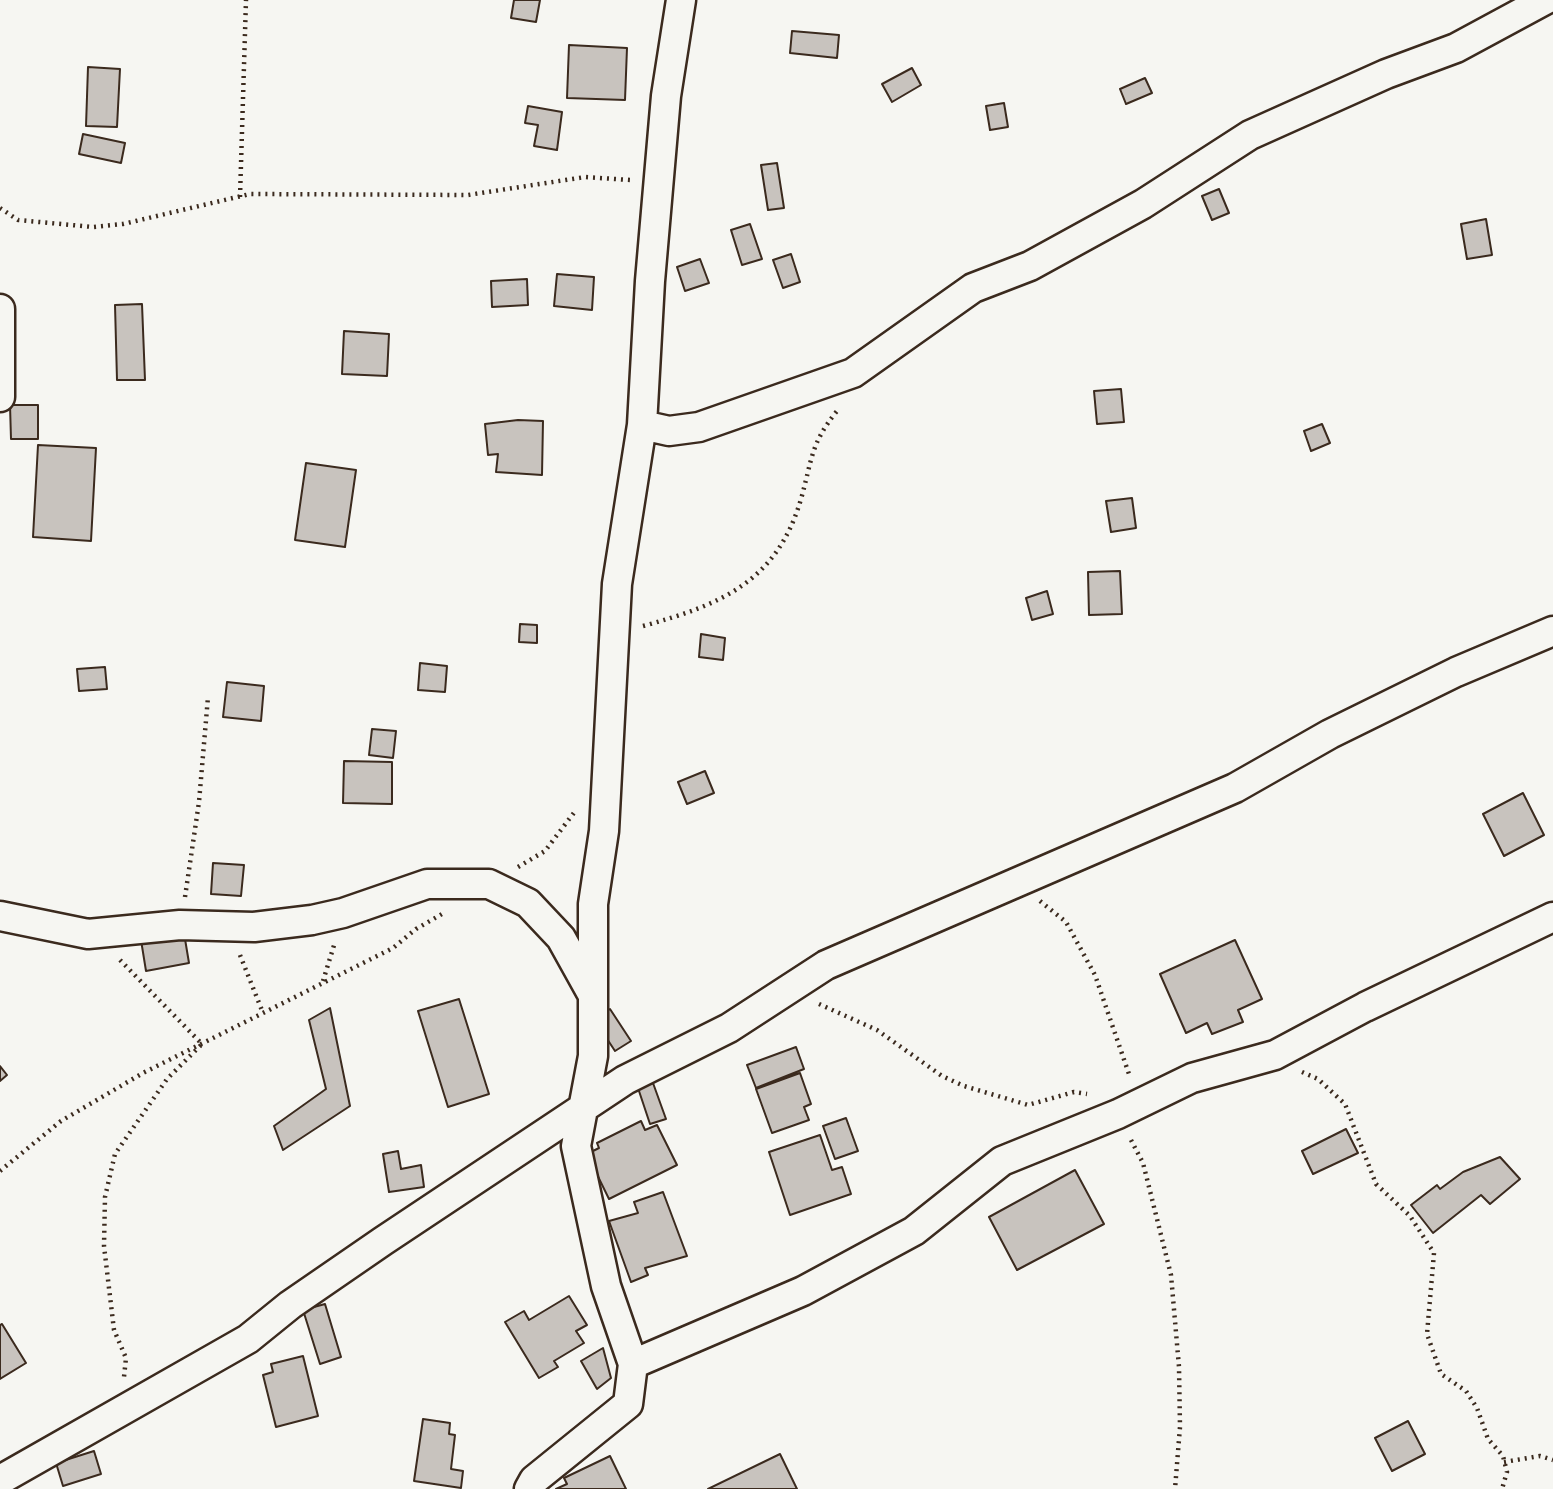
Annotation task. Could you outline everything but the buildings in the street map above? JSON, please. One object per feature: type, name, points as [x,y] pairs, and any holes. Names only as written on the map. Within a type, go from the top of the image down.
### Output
[{"type":"street","points":[[529,1489],[534,1480],[628,1404],[633,1364],[606,1286],[576,1146],[593,1056],[593,904],[604,831],[617,584],[642,425],[650,281],[666,96],[681,0]]},
{"type":"street","points":[[642,425],[670,431],[699,426],[853,373],[973,288],[1030,266],[1143,204],[1250,135],[1386,74],[1456,48],[1545,0]]},
{"type":"street","points":[[0,309],[0,397]]},
{"type":"street","points":[[0,1480],[248,1339],[362,1255],[583,1111],[625,1080],[729,1028],[826,965],[1235,788],[1330,734],[1456,672],[1553,631]]},
{"type":"street","points":[[0,916],[88,934],[180,925],[229,928],[312,920],[370,906],[427,884],[489,884],[527,903],[561,938],[592,995]]},
{"type":"street","points":[[633,1364],[803,1291],[914,1231],[1002,1161],[1118,1114],[1192,1078],[1275,1055],[1398,990],[1553,917]]},
{"type":"path","points":[[240,197],[246,0]]},
{"type":"path","points":[[0,208],[18,220],[93,227],[123,224],[250,194],[468,195],[585,177],[659,182]]},
{"type":"path","points":[[615,634],[710,605],[753,580],[788,537],[802,498],[810,455],[824,428],[840,407]]},
{"type":"path","points":[[180,925],[199,802],[208,697]]},
{"type":"path","points":[[0,1171],[61,1121],[202,1044],[393,948],[416,929],[545,851],[580,804]]},
{"type":"path","points":[[1007,888],[1034,896],[1066,922],[1095,975],[1119,1038],[1134,1091],[1118,1114]]},
{"type":"path","points":[[229,928],[263,1013]]},
{"type":"path","points":[[137,929],[120,961],[202,1044]]},
{"type":"path","points":[[785,993],[831,1008],[877,1030],[942,1076],[964,1086],[1028,1105],[1074,1092],[1103,1096],[1118,1114],[1143,1163],[1171,1275],[1179,1367],[1176,1489]]},
{"type":"path","points":[[123,1384],[126,1358],[114,1330],[104,1246],[108,1186],[116,1154],[122,1144],[167,1079],[202,1044]]},
{"type":"path","points":[[1261,1059],[1290,1066],[1318,1079],[1345,1104],[1376,1184],[1410,1216],[1434,1254],[1427,1334],[1441,1374],[1465,1391],[1477,1408],[1488,1439],[1504,1462],[1507,1472],[1502,1489]]},
{"type":"path","points":[[1504,1462],[1540,1456],[1553,1460]]}]
